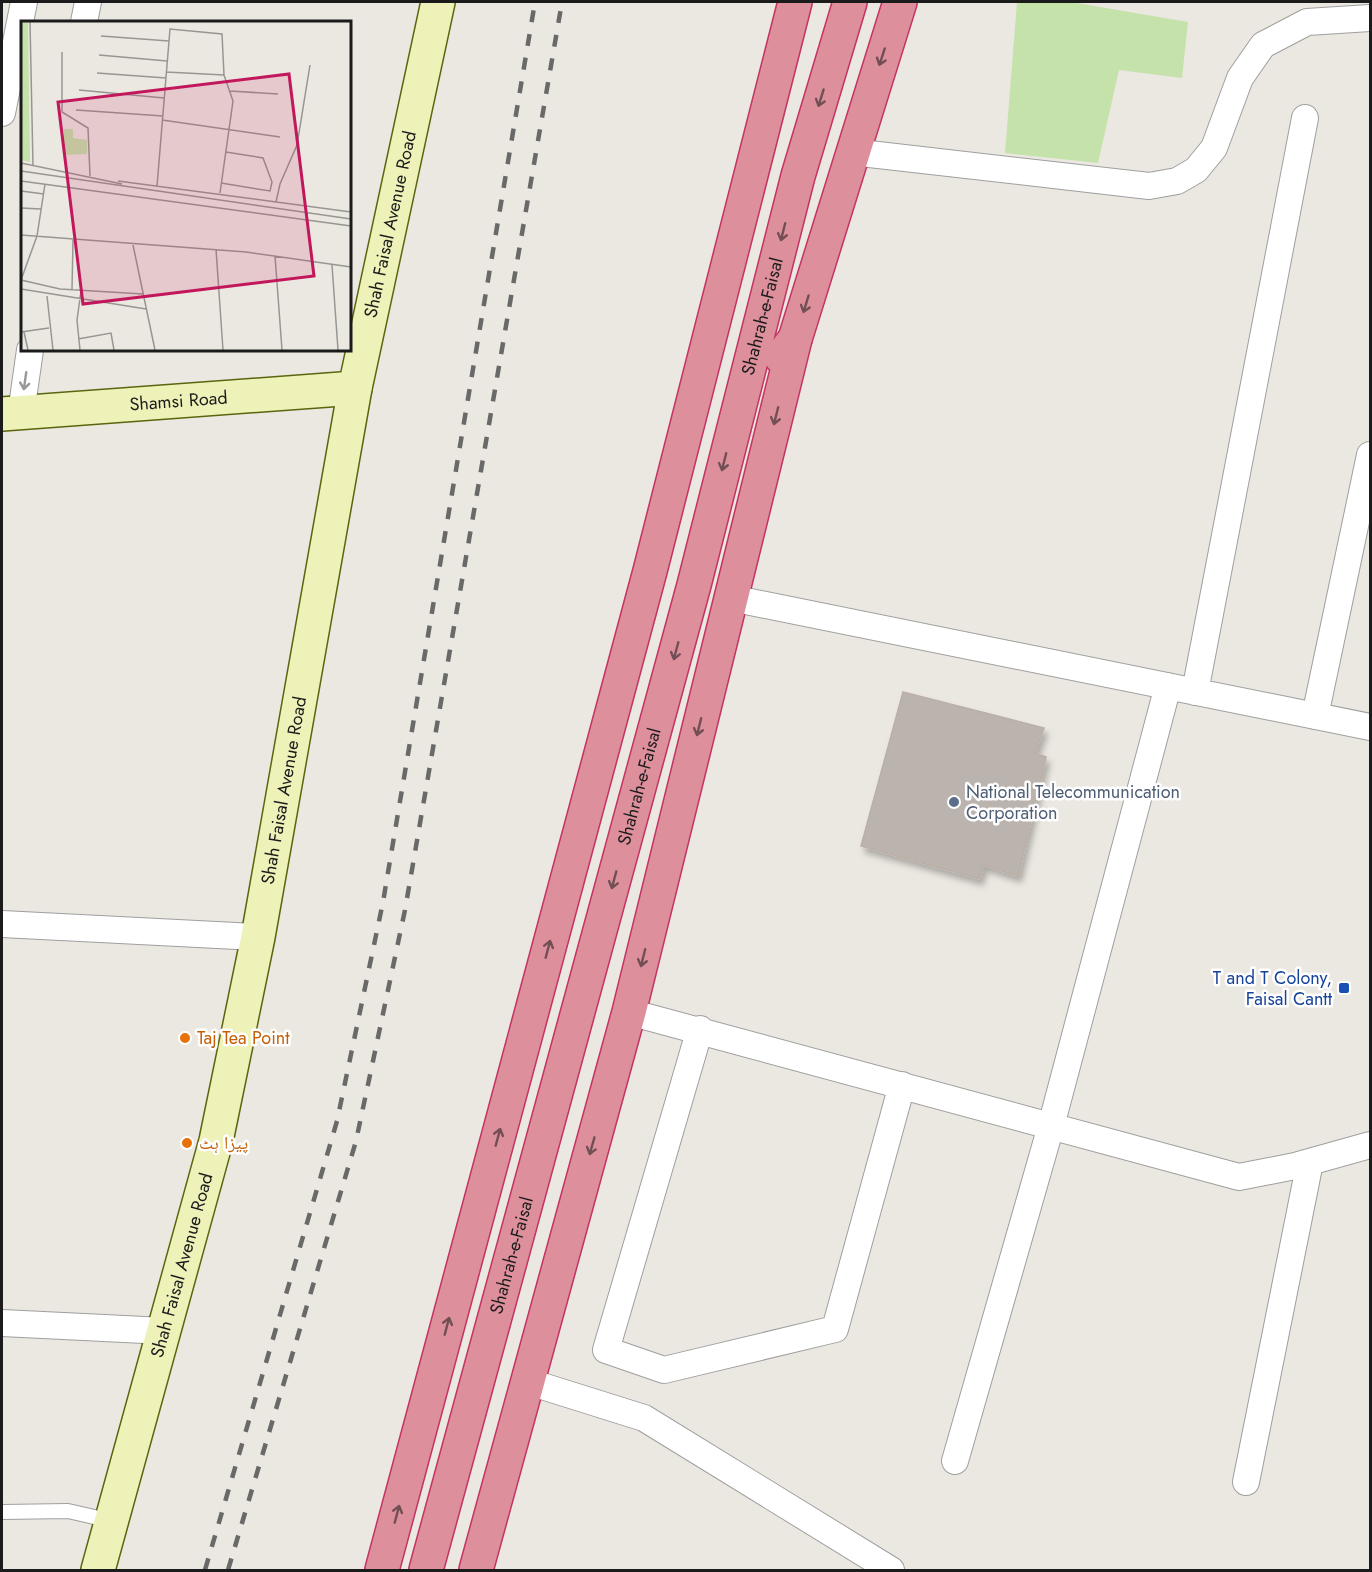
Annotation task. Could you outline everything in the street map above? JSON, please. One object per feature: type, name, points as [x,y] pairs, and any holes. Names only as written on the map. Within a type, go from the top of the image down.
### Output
[{"type":"highway","points":[[382,1570],[650,571],[795,2]]},
{"type":"highway","name":"Shahrah-e-Faisal","points":[[426,1570],[694,585],[798,176],[850,2]]},
{"type":"highway","points":[[476,1570],[629,1012],[795,339],[900,2]]},
{"type":"highway","points":[[736,418],[795,339]]},
{"type":"street","points":[[2,112],[24,2]]},
{"type":"street","points":[[84,21],[88,2]]},
{"type":"street","name":"Shah Faisal Avenue Road","points":[[98,1570],[216,1141],[258,937],[355,388],[438,2]]},
{"type":"street","points":[[852,152],[1149,186],[1177,181],[1196,170],[1214,148],[1240,78],[1263,45],[1307,22],[1371,18]]},
{"type":"street","points":[[1195,692],[1305,118]]},
{"type":"street","points":[[11,413],[30,351]]},
{"type":"street","name":"Shamsi Road","points":[[11,413],[355,388]]},
{"type":"street","points":[[1315,716],[1371,455]]},
{"type":"street","points":[[731,598],[1371,728]]},
{"type":"street","points":[[955,1461],[1051,1126],[1168,686]]},
{"type":"street","points":[[2,924],[258,937]]},
{"type":"street","points":[[629,1012],[700,1029],[1239,1177],[1310,1162],[1371,1145]]},
{"type":"street","points":[[700,1029],[606,1350],[664,1370],[835,1329],[902,1085]]},
{"type":"street","points":[[1246,1482],[1310,1162]]},
{"type":"street","points":[[2,1323],[165,1331]]},
{"type":"street","points":[[526,1382],[644,1418],[891,1570]]},
{"type":"lane","points":[[2,1512],[68,1510],[112,1521]]},
{"type":"green space","points":[[1017,2],[1071,2],[1188,22],[1182,78],[1119,70],[1098,163],[1005,153]]},
{"type":"building","name":"National Telecommunication Corporation","points":[[903,692],[1044,728],[1035,753],[1046,757],[1018,876],[983,865],[980,879],[861,846]]},
{"type":"railway","points":[[205,1570],[337,1121],[383,902],[535,2]]},
{"type":"railway","points":[[228,1570],[356,1141],[405,910],[562,2]]},
{"type":"place","name":"National Telecommunication Corporation","points":[[954,802]]},
{"type":"place","name":"T and T Colony, Faisal Cantt","points":[[1344,988]]},
{"type":"place","name":"Taj Tea Point","points":[[185,1038]]},
{"type":"place","name":"پیزا ہٹ","points":[[187,1143]]}]
